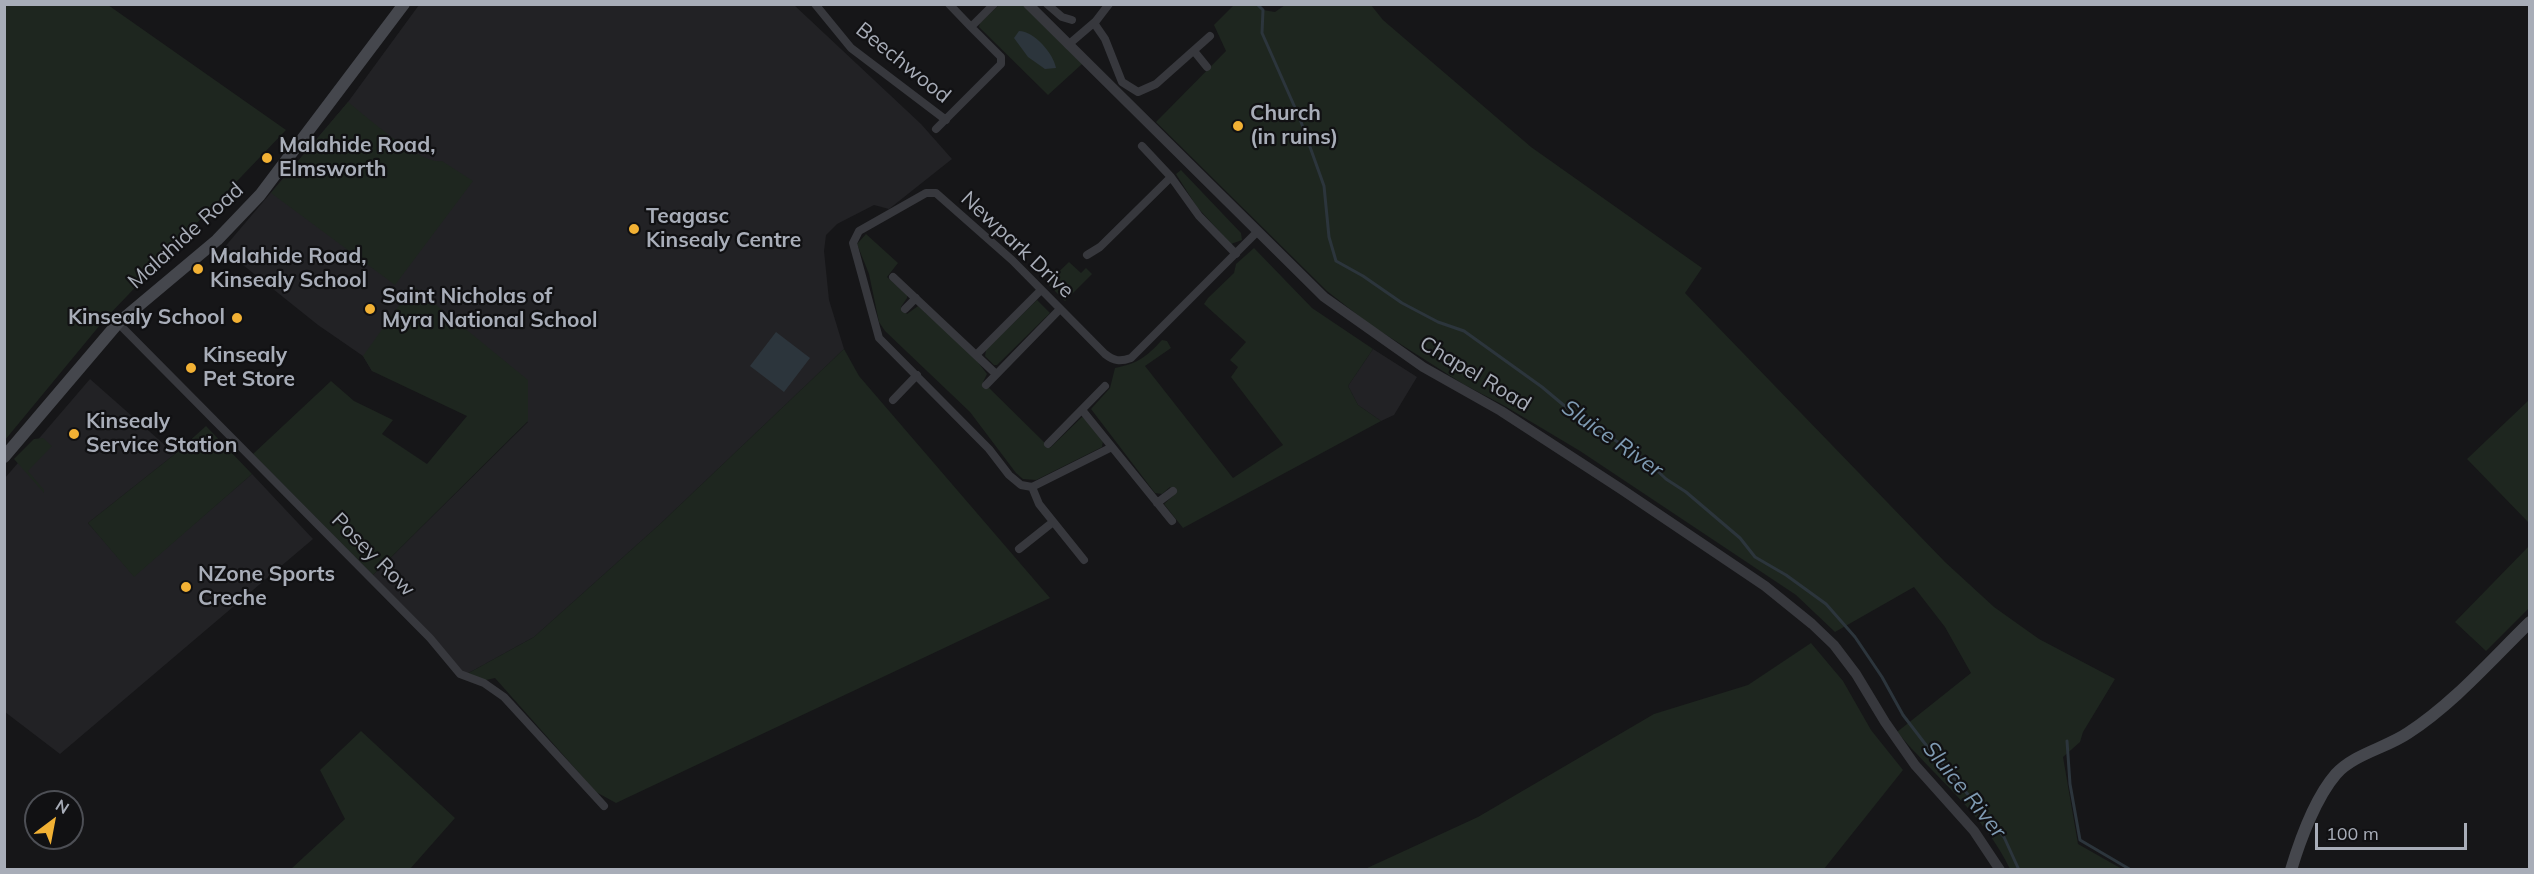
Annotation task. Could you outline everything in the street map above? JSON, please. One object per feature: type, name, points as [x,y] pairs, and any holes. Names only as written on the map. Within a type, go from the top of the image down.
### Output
[{"type":"main road","name":"Malahide Road","points":[[4,457],[118,323],[217,240],[260,195],[404,4]]},
{"type":"main road","points":[[2291,870],[2299,845],[2320,800],[2337,773],[2354,761],[2407,734],[2451,700],[2529,622]]},
{"type":"street","name":"Beechwood","points":[[815,4],[851,48],[946,120]]},
{"type":"street","name":"Beechwood","points":[[936,129],[1002,60],[949,4]]},
{"type":"street","points":[[971,27],[994,4]]},
{"type":"street","name":"Chapel Road","points":[[1028,4],[1324,297],[1423,367],[1501,411],[1621,489],[1765,586],[1812,624],[1834,645],[1856,674],[1915,765],[1969,825],[2000,870]]},
{"type":"street","points":[[1047,4],[1056,14],[1072,20]]},
{"type":"street","points":[[1068,45],[1094,23],[1109,4]]},
{"type":"street","points":[[1094,23],[1105,39],[1122,82],[1138,92],[1149,88],[1210,36]]},
{"type":"street","points":[[1194,51],[1207,67]]},
{"type":"street","points":[[1142,146],[1171,177],[1187,202],[1236,254]]},
{"type":"street","points":[[1087,255],[1100,248],[1171,177]]},
{"type":"street","name":"Newpark Drive","points":[[1032,487],[1021,485],[1009,475],[989,448],[879,338],[853,243],[859,231],[926,193],[936,193],[1012,260],[1105,354],[1122,362],[1131,358],[1257,232]]},
{"type":"street","points":[[893,277],[978,354],[996,374]]},
{"type":"street","points":[[978,354],[1041,290]]},
{"type":"street","points":[[905,309],[916,298]]},
{"type":"street","points":[[986,385],[1060,309]]},
{"type":"street","name":"Posey Row","points":[[118,323],[430,638],[460,674],[484,683],[504,697],[604,806]]},
{"type":"street","points":[[893,400],[917,375]]},
{"type":"street","points":[[1048,444],[1105,386]]},
{"type":"street","points":[[1082,410],[1172,521]]},
{"type":"street","points":[[1084,560],[1039,504],[1032,487],[1112,447]]},
{"type":"street","points":[[1157,503],[1173,491]]},
{"type":"street","points":[[1019,549],[1053,522]]},
{"type":"shaded area","points":[[5,4],[108,5],[286,130],[105,319],[5,440]]},
{"type":"shaded area","name":"Teagasc Kinsealy Centre","points":[[419,5],[794,5],[921,124],[952,159],[889,209],[874,205],[837,224],[826,235],[824,251],[829,300],[844,349],[659,525],[534,637],[465,675],[373,575],[528,422],[372,371],[363,356],[318,325],[223,249],[348,102]]},
{"type":"shaded area","points":[[999,5],[1024,5],[1082,64],[1048,95],[979,27],[980,23]]},
{"type":"shaded area","points":[[1234,5],[1257,5],[1263,10],[1275,12],[1285,5],[1371,5],[1383,20],[1531,147],[1702,268],[1685,293],[1945,562],[1994,607],[2039,639],[2115,679],[2083,732],[2080,742],[2063,757],[2078,844],[2122,869],[2010,869],[2000,850],[1973,814],[1897,732],[1971,673],[1945,627],[1914,587],[1835,632],[1796,595],[1580,451],[1463,384],[1369,324],[1327,291],[1156,122],[1226,51],[1214,25]]},
{"type":"shaded area","points":[[1019,31],[1031,35],[1042,44],[1056,68],[1045,69],[1028,57],[1014,38]]},
{"type":"shaded area","points":[[348,102],[408,148],[421,156],[442,161],[473,181],[395,285],[271,193]]},
{"type":"shaded area","points":[[1181,170],[1241,233],[1242,240],[1231,244],[1197,207],[1176,174]]},
{"type":"shaded area","points":[[866,234],[898,263],[887,277],[907,295],[901,307],[907,314],[918,306],[974,357],[987,374],[983,382],[1050,448],[1082,417],[1086,418],[1103,441],[1102,447],[1036,480],[1023,479],[1016,473],[970,412],[885,331],[879,322],[869,274],[857,244]]},
{"type":"shaded area","points":[[1254,248],[1312,308],[1373,349],[1348,386],[1358,405],[1381,421],[1183,528],[1164,504],[1175,494],[1170,487],[1162,494],[1155,493],[1091,409],[1110,388],[1115,368],[1142,359],[1162,340],[1167,341],[1171,348],[1145,366],[1233,478],[1283,445],[1231,377],[1238,367],[1230,360],[1246,342],[1204,304],[1234,273],[1236,264]]},
{"type":"shaded area","points":[[1069,262],[1081,273],[1086,268],[1092,274],[1065,301],[1047,283]]},
{"type":"shaded area","points":[[413,286],[528,380],[528,421],[373,575],[253,454],[331,381],[354,401],[393,420],[382,434],[427,464],[467,416],[372,371],[363,356]]},
{"type":"shaded area","points":[[1037,300],[1050,313],[997,365],[994,365],[985,356],[986,350]]},
{"type":"shaded area","points":[[776,332],[810,358],[784,392],[750,366]]},
{"type":"shaded area","points":[[844,349],[859,376],[1050,598],[616,803],[596,792],[495,678],[473,683],[465,675],[534,637],[659,525]]},
{"type":"shaded area","points":[[1373,349],[1417,377],[1394,415],[1381,421],[1358,405],[1348,386]]},
{"type":"shaded area","points":[[90,379],[175,454],[88,523],[134,576],[252,474],[313,539],[60,754],[5,712],[5,478]]},
{"type":"shaded area","points":[[2529,400],[2529,523],[2467,459]]},
{"type":"shaded area","points":[[206,426],[252,474],[134,577],[88,523],[175,454]]},
{"type":"shaded area","points":[[43,438],[52,446],[28,471],[44,493],[14,459],[34,439]]},
{"type":"shaded area","points":[[2529,546],[2529,608],[2486,651],[2455,622]]},
{"type":"shaded area","points":[[1811,643],[1843,681],[1871,730],[1903,770],[1824,869],[1365,869],[1478,817],[1654,714],[1748,685]]},
{"type":"shaded area","points":[[361,731],[455,818],[410,869],[291,869],[345,819],[320,770]]},
{"type":"waterway","name":"Sluice River","points":[[1257,4],[1263,10],[1262,33],[1300,119],[1324,186],[1329,237],[1336,261],[1363,276],[1402,303],[1438,322],[1464,331],[1542,387],[1573,413],[1647,461],[1740,538],[1755,557],[1786,575],[1826,604],[1855,637],[1882,677],[1903,715],[2004,837],[2019,870]]},
{"type":"waterway","name":"Sluice River","points":[[2067,741],[2070,784],[2080,840],[2131,870]]},
{"type":"place","name":"Church (in ruins)","points":[[1238,126]]},
{"type":"place","name":"Malahide Road, Elmsworth","points":[[267,158]]},
{"type":"place","name":"Teagasc Kinsealy Centre","points":[[634,229]]},
{"type":"place","name":"Malahide Road, Kinsealy School","points":[[198,269]]},
{"type":"place","name":"Saint Nicholas of Myra National School","points":[[370,309]]},
{"type":"place","name":"Kinsealy School","points":[[237,318]]},
{"type":"place","name":"Kinsealy Pet Store","points":[[191,368]]},
{"type":"place","name":"Kinsealy Service Station","points":[[74,434]]},
{"type":"place","name":"NZone Sports Creche","points":[[186,587]]}]
